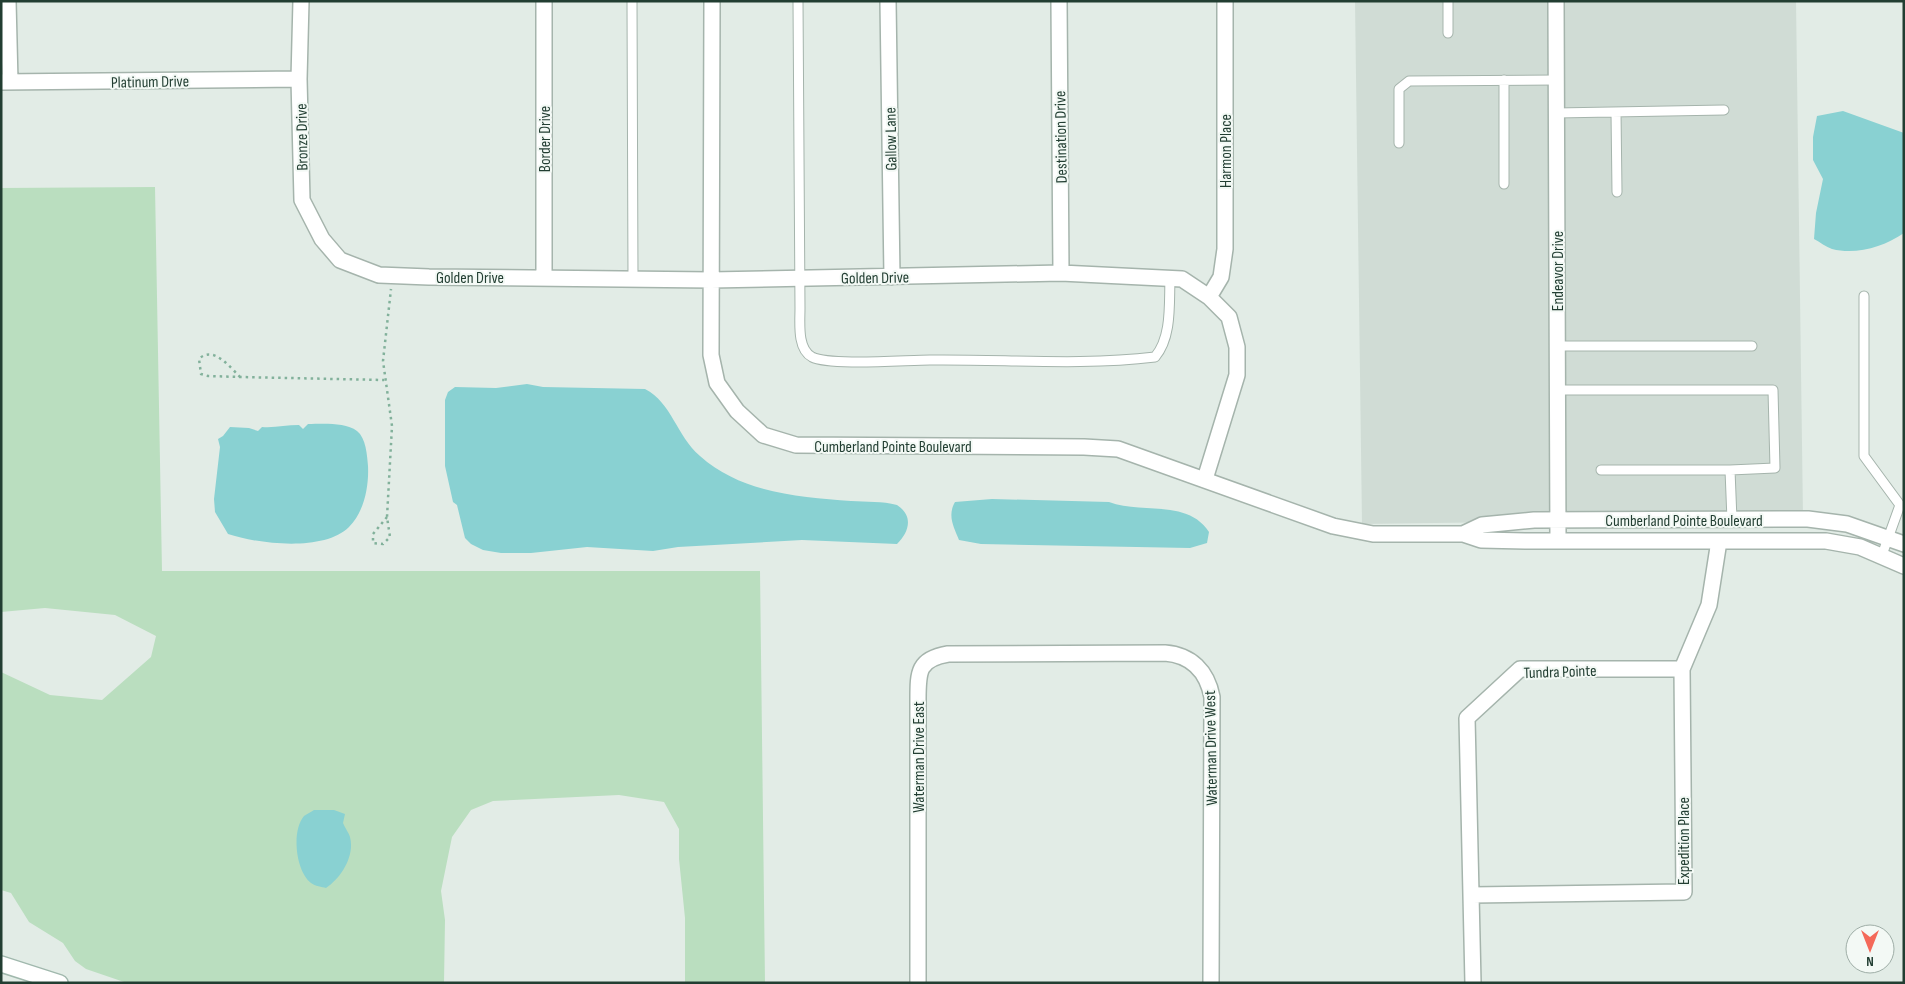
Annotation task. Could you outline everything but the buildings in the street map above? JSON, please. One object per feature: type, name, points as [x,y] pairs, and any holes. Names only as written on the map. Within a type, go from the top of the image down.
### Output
[{"type":"street","points":[[6,82],[8,1]]},
{"type":"street","name":"Bronze Drive","points":[[301,1],[299,79],[302,200],[322,238],[340,260]]},
{"type":"street","name":"Border Drive","points":[[544,1],[544,277]]},
{"type":"street","name":"Cumberland Pointe Boulevard","points":[[712,1],[711,355],[717,383],[737,411],[763,435],[796,445],[1084,447],[1118,449],[1324,523],[1381,535],[1463,534],[1481,540],[1826,541],[1860,547],[1904,566]]},
{"type":"street","name":"Gallow Lane","points":[[888,1],[892,277]]},
{"type":"street","name":"Destination Drive","points":[[1059,1],[1061,273]]},
{"type":"street","name":"Harmon Place","points":[[1208,297],[1221,277],[1225,249],[1225,1]]},
{"type":"street","name":"Endeavor Drive","points":[[1556,1],[1558,541]]},
{"type":"street","name":"Platinum Drive","points":[[6,82],[299,79]]},
{"type":"street","name":"Golden Drive","points":[[340,260],[379,275],[711,280],[1061,273],[1182,279],[1208,297],[1229,317],[1237,347],[1237,375],[1205,480]]},
{"type":"street","name":"Cumberland Pointe Boulevard","points":[[1463,534],[1482,525],[1559,520],[1808,519],[1847,524],[1890,537],[1904,544]]},
{"type":"street","points":[[1682,669],[1709,605],[1719,541]]},
{"type":"street","name":"Waterman Drive East","points":[[918,983],[918,675],[922,666],[937,656],[948,654],[1052,654]]},
{"type":"street","name":"Waterman Drive West","points":[[1052,654],[1177,654],[1196,664],[1209,683],[1212,697],[1211,983]]},
{"type":"street","name":"Tundra Pointe","points":[[1474,983],[1467,718],[1520,669],[1682,669]]},
{"type":"street","name":"Expedition Place","points":[[1472,895],[1684,892],[1682,669]]},
{"type":"street","points":[[1,964],[60,983]]},
{"type":"lane","points":[[632,1],[633,279]]},
{"type":"lane","points":[[798,1],[799,279],[802,345],[812,357],[832,361],[1114,362],[1155,357],[1161,350],[1167,327],[1170,279]]},
{"type":"lane","points":[[1448,1],[1448,33]]},
{"type":"lane","points":[[1504,80],[1504,184]]},
{"type":"lane","points":[[1399,143],[1399,89],[1409,81],[1556,80]]},
{"type":"lane","points":[[1556,112],[1724,110]]},
{"type":"lane","points":[[1616,112],[1617,192]]},
{"type":"lane","points":[[1864,296],[1864,456],[1902,506],[1882,555]]},
{"type":"lane","points":[[1558,346],[1752,346]]},
{"type":"lane","points":[[1558,390],[1773,390],[1775,468],[1601,470]]},
{"type":"lane","points":[[1730,470],[1732,520]]},
{"type":"path","points":[[388,517],[373,534],[373,543],[383,544],[390,537],[388,517],[392,426],[390,400],[384,380],[384,349],[393,275]]},
{"type":"path","points":[[240,377],[223,359],[208,354],[203,355],[199,359],[199,369],[204,375],[240,377],[384,380]]},
{"type":"shaded area","points":[[1355,1],[1796,1],[1803,518],[1362,524]]},
{"type":"green space","points":[[155,187],[162,571],[760,571],[765,983],[685,983],[685,918],[679,859],[679,829],[664,802],[619,795],[493,801],[471,810],[452,837],[441,891],[445,920],[444,983],[127,983],[86,969],[75,961],[63,943],[29,922],[11,893],[1,890],[1,672],[50,695],[102,700],[151,657],[156,636],[115,615],[45,608],[1,612],[1,188]]},
{"type":"water","points":[[1843,111],[1904,133],[1904,233],[1879,246],[1851,251],[1832,249],[1814,239],[1816,213],[1823,179],[1813,160],[1813,137],[1817,116]]},
{"type":"water","points":[[527,384],[543,387],[645,389],[662,402],[685,439],[700,456],[734,478],[772,491],[792,495],[897,505],[906,514],[908,519],[907,529],[897,544],[802,540],[678,547],[653,551],[587,547],[531,553],[501,553],[483,550],[471,544],[465,538],[457,505],[453,502],[445,466],[445,400],[448,392],[455,387],[496,388]]},
{"type":"water","points":[[308,424],[346,426],[357,431],[362,438],[366,447],[368,482],[362,507],[354,521],[338,535],[308,543],[273,543],[228,534],[215,512],[214,499],[220,447],[218,439],[230,427],[249,428],[258,431],[262,427],[294,425],[299,425],[303,429]]},
{"type":"water","points":[[992,499],[1109,502],[1135,507],[1177,511],[1189,515],[1200,522],[1209,532],[1207,543],[1190,548],[981,544],[959,540],[951,517],[955,502]]},
{"type":"water","points":[[314,810],[334,810],[345,814],[343,823],[350,837],[350,852],[346,866],[332,884],[326,888],[311,883],[306,878],[297,851],[300,823],[304,816]]}]
